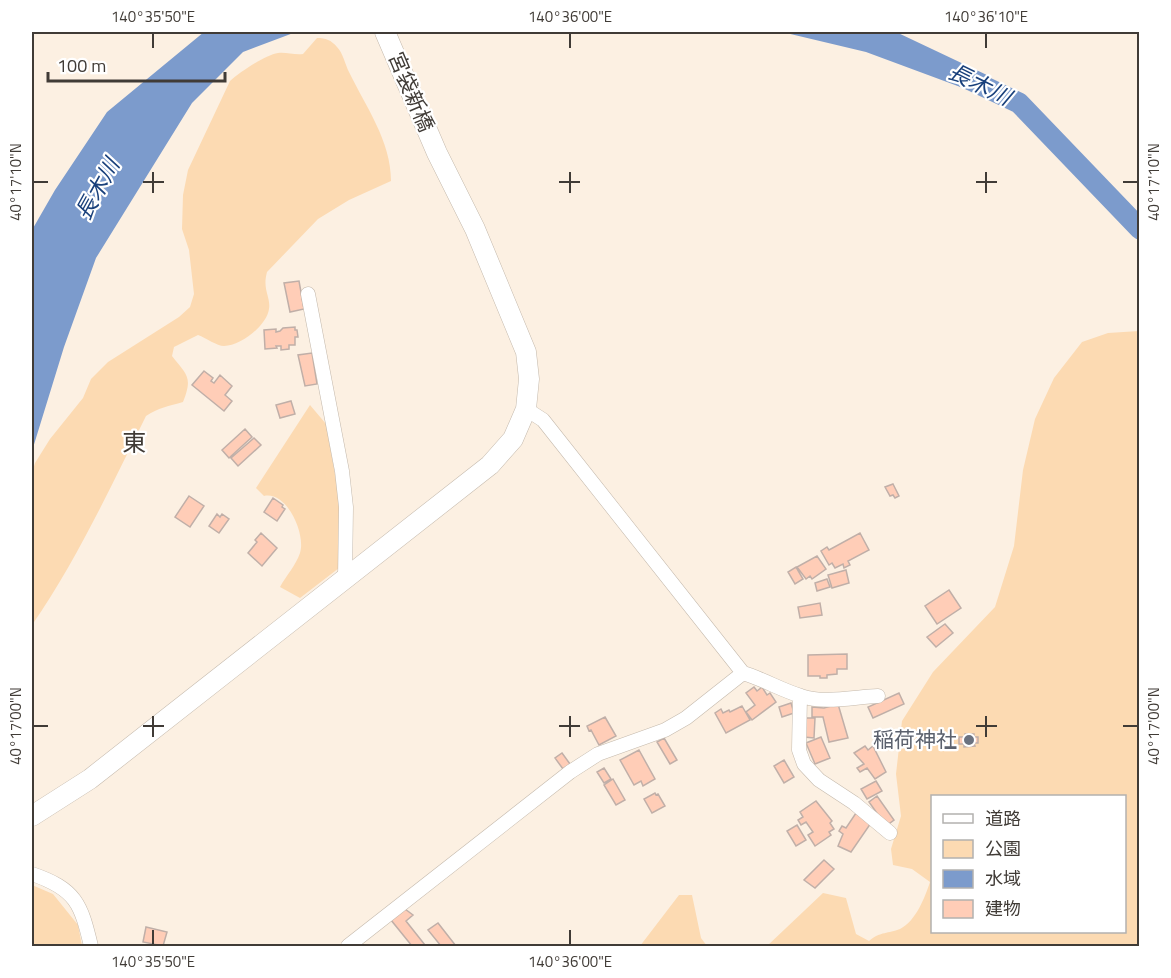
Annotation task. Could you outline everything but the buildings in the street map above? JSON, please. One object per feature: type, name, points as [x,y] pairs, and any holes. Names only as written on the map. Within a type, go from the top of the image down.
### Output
[{"type":"street","name":"宮袋新橋","points":[[32,816],[90,779],[490,465],[513,439],[526,409],[529,379],[526,352],[475,230],[437,153],[385,32]]},
{"type":"street","points":[[308,294],[342,471],[346,507],[345,579]]},
{"type":"street","points":[[526,409],[543,420],[743,673],[763,679],[800,696],[823,699],[878,696]]},
{"type":"street","points":[[348,946],[570,772],[598,753],[665,730],[686,717],[743,673]]},
{"type":"street","points":[[800,696],[799,750],[804,764],[819,780],[854,803],[890,833]]},
{"type":"street","points":[[32,874],[66,891],[78,903],[91,946]]},
{"type":"green space","points":[[317,38],[330,41],[341,52],[382,138],[390,166],[391,181],[349,200],[318,219],[267,272],[265,284],[269,309],[264,322],[252,334],[231,345],[224,346],[198,335],[174,347],[172,356],[185,372],[188,381],[183,402],[159,409],[146,416],[64,575],[32,625],[32,473],[35,463],[50,439],[83,398],[91,379],[108,362],[179,317],[190,307],[194,294],[189,250],[182,229],[183,195],[188,170],[230,81],[253,64],[273,54],[303,54]]},
{"type":"green space","points":[[1139,331],[1139,946],[767,946],[823,893],[846,898],[856,934],[869,941],[900,929],[911,920],[919,908],[930,882],[912,869],[893,865],[891,849],[901,816],[896,774],[902,721],[933,672],[995,607],[1014,546],[1023,470],[1035,419],[1054,378],[1082,342],[1108,333]]},
{"type":"green space","points":[[310,405],[326,424],[341,508],[339,568],[300,598],[280,587],[300,553],[300,535],[297,525],[287,507],[280,500],[272,496],[264,496],[256,488]]},
{"type":"green space","points":[[32,885],[53,894],[78,925],[82,946],[32,946]]},
{"type":"green space","points":[[679,895],[692,895],[701,938],[707,946],[640,946]]},
{"type":"water","points":[[204,32],[296,32],[243,52],[192,103],[96,258],[64,347],[32,451],[32,230],[55,190],[107,112]]},
{"type":"water","points":[[782,32],[896,32],[989,76],[982,95],[866,52]]},
{"type":"waterway","name":"長木川","points":[[960,75],[1019,103],[1140,229]]},
{"type":"place","name":"稲荷神社","points":[[969,740]]},
{"type":"district","name":"東","points":[[134,443]]}]
